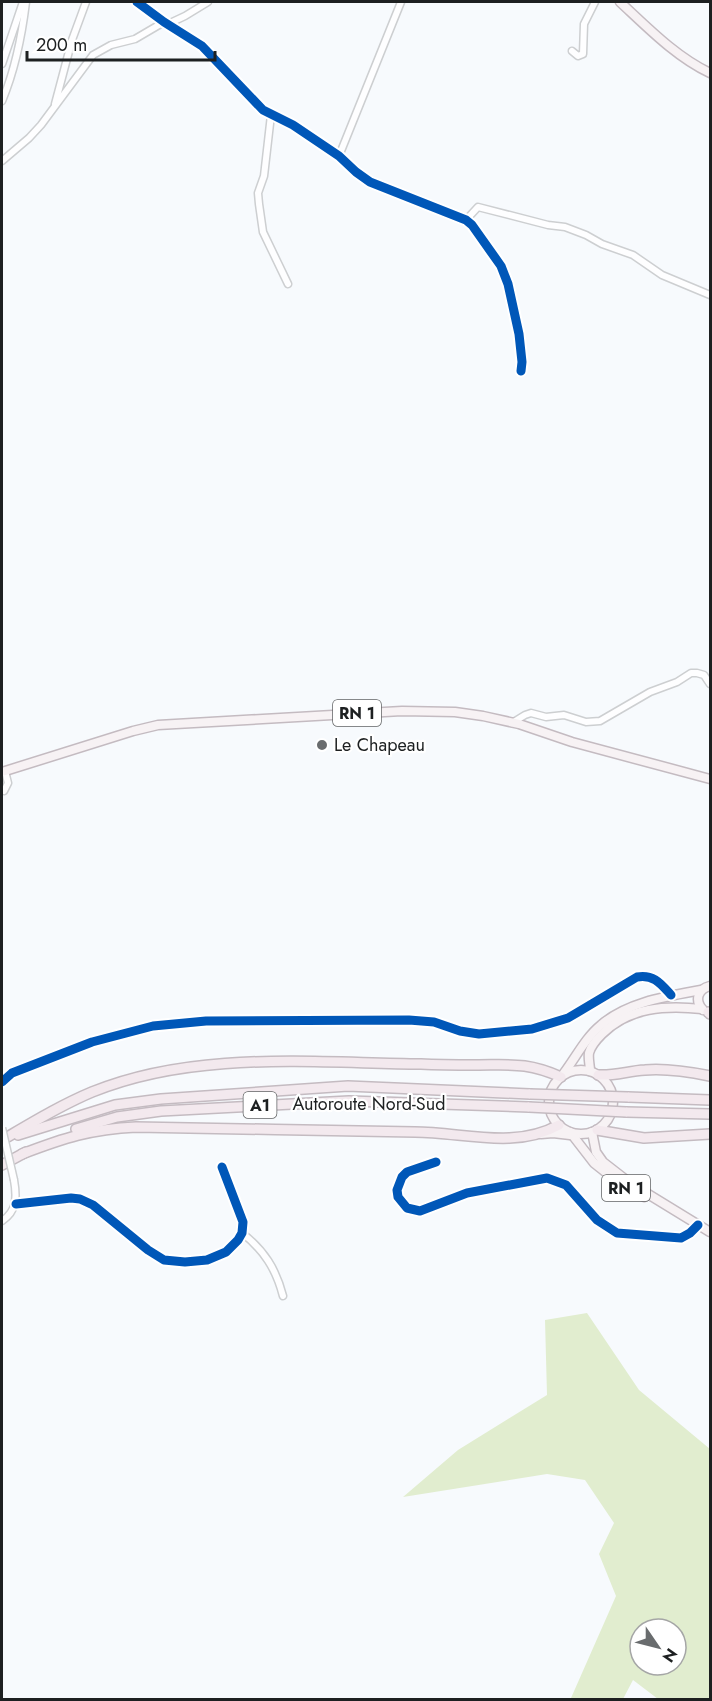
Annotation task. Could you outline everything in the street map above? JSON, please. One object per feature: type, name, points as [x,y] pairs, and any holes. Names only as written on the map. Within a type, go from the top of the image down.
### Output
[{"type":"highway","points":[[3,1140],[52,1110],[94,1091],[155,1073],[181,1068],[252,1062],[516,1064],[536,1067],[562,1076]]},
{"type":"highway","points":[[594,1073],[616,1076],[643,1070],[659,1070],[711,1076]]},
{"type":"highway","name":"Autoroute Nord-Sud","points":[[3,1140],[115,1105],[161,1099],[348,1086],[711,1100]]},
{"type":"highway","name":"Autoroute Nord-Sud","points":[[2,1165],[70,1131],[117,1117],[161,1111],[349,1101],[711,1114]]},
{"type":"highway","points":[[22,1154],[72,1135],[107,1128],[430,1132],[503,1139],[540,1134],[559,1125]]},
{"type":"highway","points":[[594,1131],[644,1138],[711,1134]]},
{"type":"main road","points":[[624,2],[666,42],[697,67],[711,73]]},
{"type":"main road","name":"RN 1","points":[[3,771],[158,725],[402,711],[455,712],[483,716],[630,759],[711,779]]},
{"type":"main road","points":[[572,1135],[552,1116],[549,1098],[553,1087],[601,1024],[638,1006],[711,986]]},
{"type":"main road","points":[[701,990],[698,1000],[708,1012]]},
{"type":"main road","points":[[594,1073],[589,1056],[592,1046],[606,1029],[625,1018],[642,1010],[653,1009],[682,1007],[708,1012]]},
{"type":"main road","points":[[540,1134],[572,1135],[594,1131],[609,1117],[613,1100],[607,1083],[594,1073],[576,1070],[562,1076]]},
{"type":"main road","name":"RN 1","points":[[594,1131],[596,1152],[603,1162],[630,1183],[698,1225]]},
{"type":"main road","name":"RN 1","points":[[572,1135],[594,1162],[623,1186],[711,1232]]},
{"type":"street","points":[[2,64],[25,2]]},
{"type":"street","points":[[2,101],[23,26],[25,2]]},
{"type":"street","points":[[55,104],[72,40],[86,2]]},
{"type":"street","points":[[136,2],[202,46],[263,110],[292,125],[339,156],[370,182],[466,220],[477,230],[501,266],[511,297],[519,334],[521,371]]},
{"type":"street","points":[[2,161],[29,138],[55,104],[65,95],[87,62],[102,48],[135,39],[208,2]]},
{"type":"street","points":[[339,156],[401,2]]},
{"type":"street","points":[[572,51],[578,56],[583,54],[584,24],[595,2]]},
{"type":"street","points":[[271,115],[264,176],[258,193],[259,204],[263,232],[288,284]]},
{"type":"street","points":[[466,220],[478,207],[548,225],[566,227],[633,255],[662,275],[711,295]]},
{"type":"street","points":[[512,723],[525,714],[531,713],[546,717],[564,715],[592,723],[600,721],[650,692],[691,674],[704,675],[711,684]]},
{"type":"street","points":[[3,771],[8,783],[4,791]]},
{"type":"street","points":[[2,1082],[12,1073],[92,1042],[153,1026],[206,1021],[409,1020],[434,1022],[460,1031],[479,1034],[550,1025],[582,1011],[637,976],[645,975],[656,979],[671,996]]},
{"type":"street","points":[[2,1128],[14,1180],[16,1204],[12,1212],[2,1221]]},
{"type":"street","points":[[436,1162],[407,1172],[402,1177],[397,1190],[402,1203],[407,1208],[420,1211],[467,1193],[547,1178],[566,1185],[597,1220],[617,1233],[681,1238],[698,1225]]},
{"type":"street","points":[[16,1204],[71,1198],[87,1201],[155,1256],[173,1262],[207,1260],[226,1252],[242,1233],[243,1222],[222,1167]]},
{"type":"street","points":[[242,1233],[268,1260],[280,1284],[283,1296]]},
{"type":"green space","points":[[587,1313],[639,1390],[710,1449],[710,1699],[658,1699],[633,1680],[623,1699],[571,1698],[616,1596],[599,1554],[614,1523],[585,1480],[547,1474],[403,1497],[458,1450],[547,1395],[545,1320]]},
{"type":"cycle path","points":[[137,2],[202,46],[263,110],[293,125],[339,156],[370,182],[466,220],[472,225],[501,266],[508,284],[519,334],[521,371]]},
{"type":"cycle path","points":[[2,1082],[12,1073],[92,1042],[153,1026],[206,1021],[409,1020],[434,1022],[460,1031],[479,1034],[532,1029],[568,1018],[637,977],[653,978],[671,995]]},
{"type":"cycle path","points":[[436,1162],[407,1172],[402,1177],[397,1190],[398,1197],[407,1208],[420,1211],[467,1193],[547,1178],[566,1185],[597,1220],[617,1233],[681,1238],[698,1225]]},
{"type":"cycle path","points":[[16,1204],[80,1199],[93,1205],[148,1250],[164,1260],[185,1262],[207,1260],[226,1252],[242,1233],[243,1222],[222,1167]]},
{"type":"place","name":"Le Chapeau","points":[[322,745]]}]
